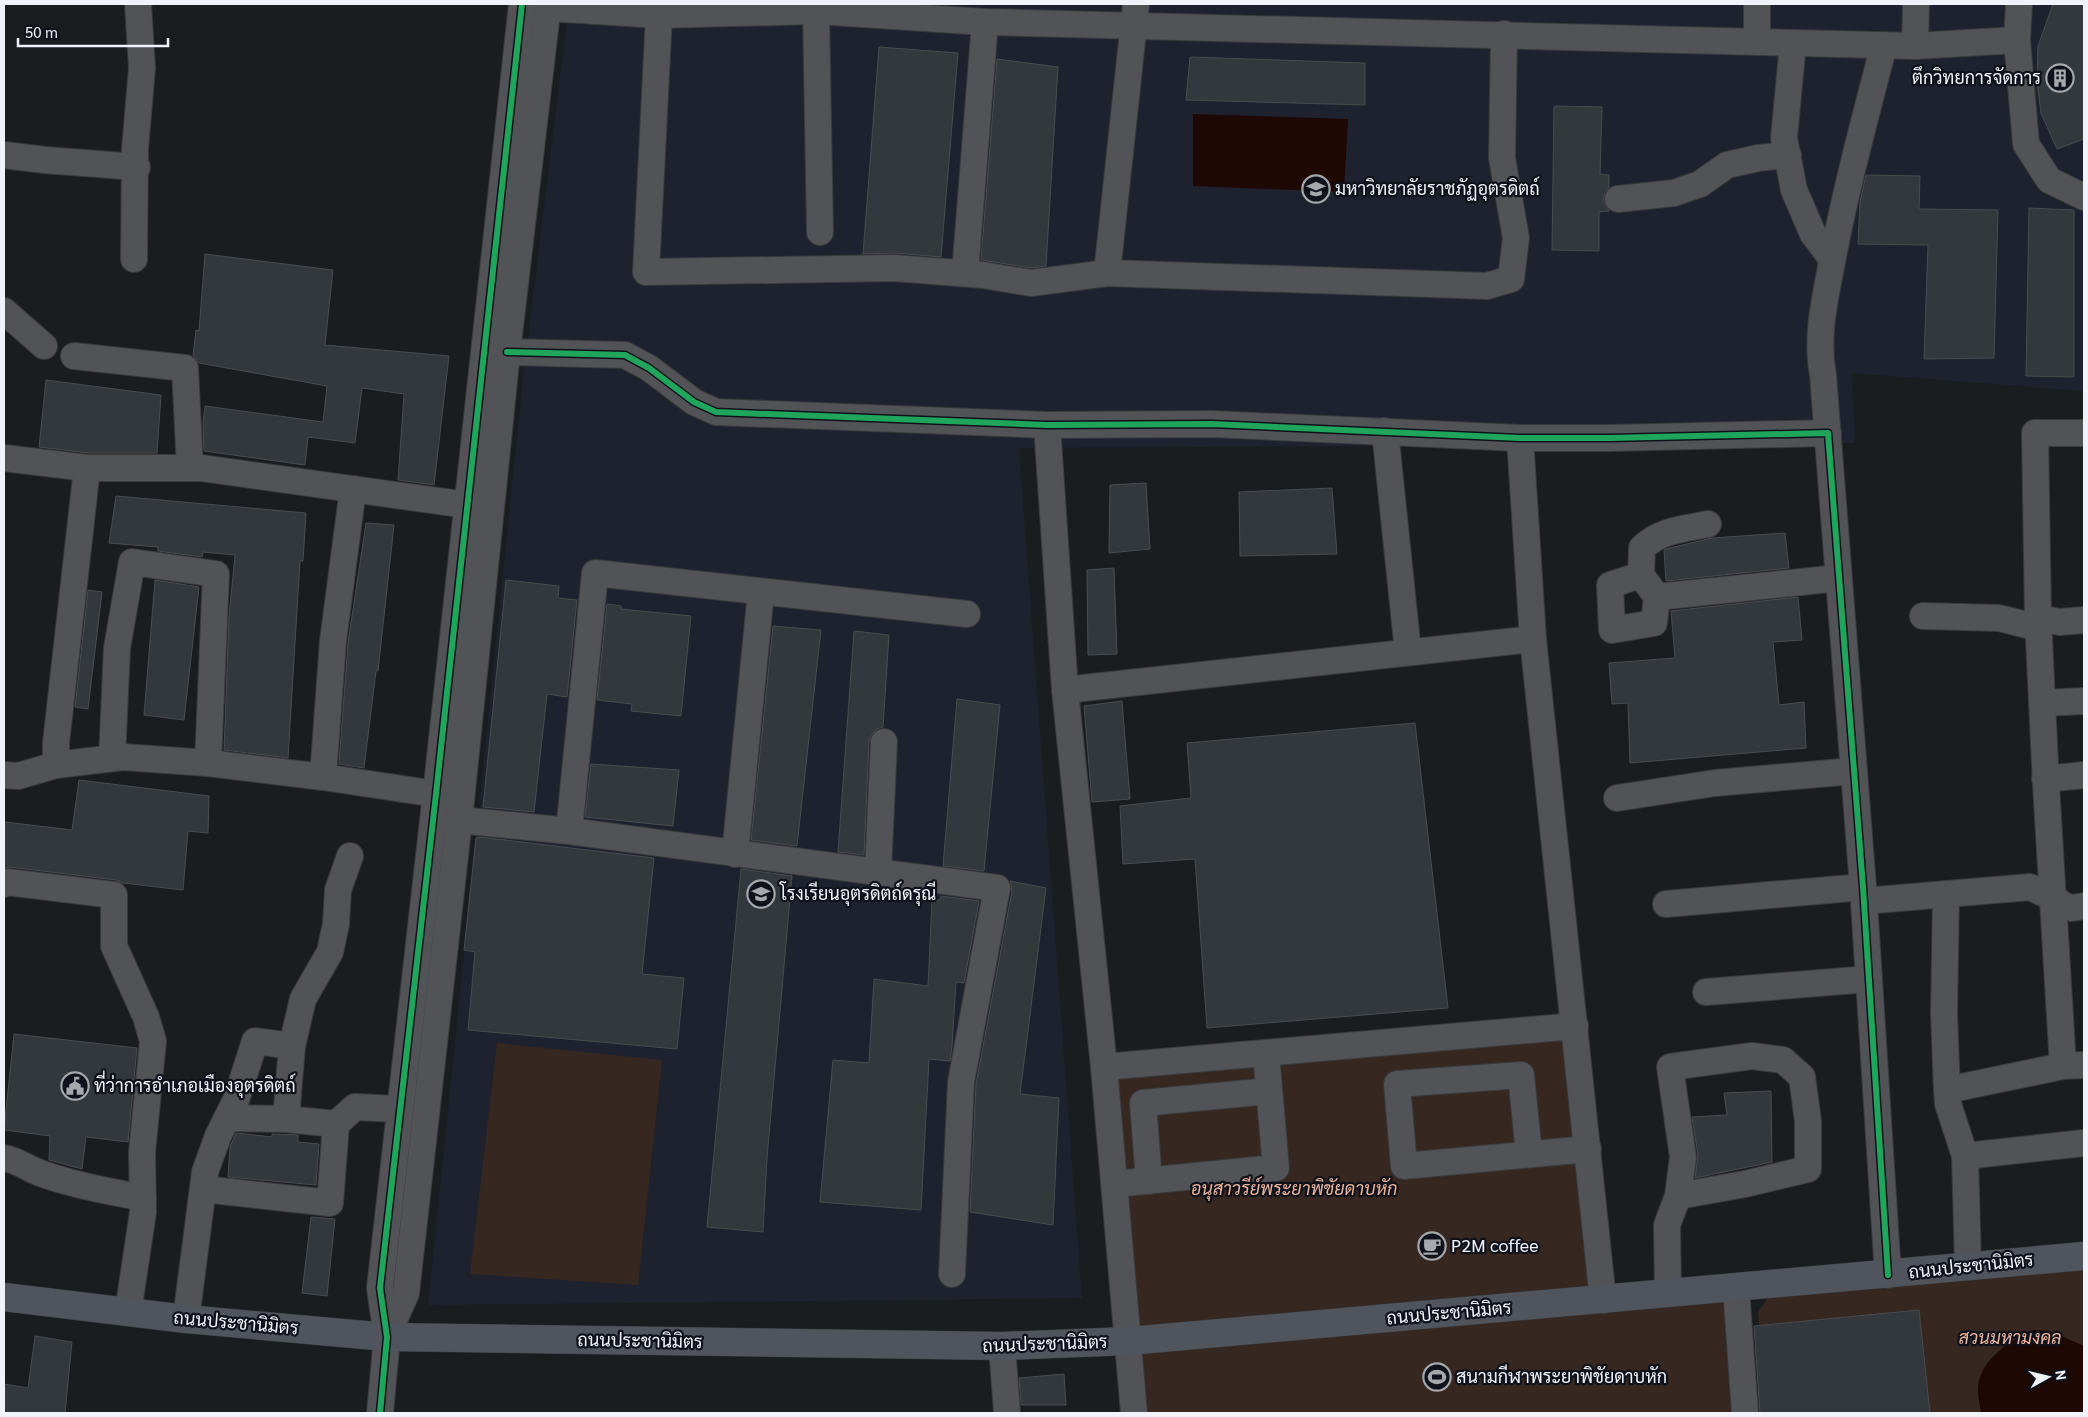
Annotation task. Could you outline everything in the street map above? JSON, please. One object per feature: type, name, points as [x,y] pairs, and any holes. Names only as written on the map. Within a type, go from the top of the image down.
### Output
[{"type":"main road","name":"ถนนประชานิมิตร","points":[[4,1297],[186,1319],[387,1337],[1002,1346],[1129,1341],[1888,1275],[1968,1265],[2084,1256]]},
{"type":"street","points":[[134,259],[136,149],[142,68],[138,4]]},
{"type":"street","points":[[380,1413],[387,1337],[380,1288],[522,4]]},
{"type":"street","points":[[1757,4],[1757,42]]},
{"type":"street","points":[[1915,46],[1916,4]]},
{"type":"street","points":[[2019,4],[2017,40],[2026,144],[2049,180],[2084,197]]},
{"type":"street","points":[[387,1337],[406,1293],[459,820],[507,352],[548,6],[659,15],[816,11],[985,22],[1135,14],[1504,34],[1915,46],[2017,40]]},
{"type":"street","points":[[816,11],[820,232]]},
{"type":"street","points":[[1108,273],[1135,14]]},
{"type":"street","points":[[659,15],[646,272],[894,268],[983,274],[1031,284],[1108,273],[1487,286],[1511,279],[1516,238],[1502,158],[1504,34]]},
{"type":"street","points":[[965,273],[985,22]]},
{"type":"street","points":[[1793,42],[1784,138],[1794,190],[1813,234],[1832,259]]},
{"type":"street","points":[[1884,45],[1851,173],[1832,259],[1820,333],[1820,357],[1828,433],[1854,771],[1888,1275]]},
{"type":"street","points":[[4,155],[137,167]]},
{"type":"street","points":[[1618,199],[1674,194],[1700,184],[1727,165],[1758,158],[1788,155]]},
{"type":"street","points":[[4,311],[44,346]]},
{"type":"street","points":[[507,352],[625,355],[649,368],[694,402],[716,412],[1047,425],[1212,424],[1520,438],[1828,433]]},
{"type":"street","points":[[74,356],[185,368],[190,468]]},
{"type":"street","points":[[1047,425],[1065,690],[1104,1067],[1134,1413]]},
{"type":"street","points":[[1385,431],[1408,652]]},
{"type":"street","points":[[1947,1090],[2074,1065],[2052,897],[2039,623],[2035,433],[2084,432]]},
{"type":"street","points":[[1520,438],[1532,639],[1603,1300]]},
{"type":"street","points":[[4,458],[88,468],[201,468],[467,505]]},
{"type":"street","points":[[56,765],[56,743],[88,468]]},
{"type":"street","points":[[323,777],[334,641],[354,488]]},
{"type":"street","points":[[1641,575],[1610,585],[1612,630],[1654,623],[1656,597],[1641,575],[1642,548],[1651,538],[1666,532],[1708,524]]},
{"type":"street","points":[[112,758],[117,648],[132,562],[216,574],[208,763]]},
{"type":"street","points":[[569,831],[595,573],[967,614]]},
{"type":"street","points":[[1656,597],[1839,578]]},
{"type":"street","points":[[735,854],[761,592]]},
{"type":"street","points":[[1923,616],[1999,618],[2039,623],[2084,620]]},
{"type":"street","points":[[1065,690],[1532,639]]},
{"type":"street","points":[[2042,703],[2084,701]]},
{"type":"street","points":[[878,871],[884,742]]},
{"type":"street","points":[[4,775],[18,776],[56,765],[123,757],[208,763],[323,777],[436,794]]},
{"type":"street","points":[[1617,798],[1715,783],[1854,771]]},
{"type":"street","points":[[2045,779],[2084,775]]},
{"type":"street","points":[[459,820],[569,831],[997,888],[961,1082],[952,1274]]},
{"type":"street","points":[[286,1118],[292,1046],[303,999],[330,952],[336,924],[338,890],[350,856]]},
{"type":"street","points":[[4,884],[7,882],[114,895],[114,946],[146,1017],[153,1041],[142,1152],[143,1212],[128,1312]]},
{"type":"street","points":[[1666,904],[1863,894],[1946,894],[2030,888],[2052,897],[2064,906],[2072,908],[2084,906]]},
{"type":"street","points":[[1946,894],[1944,1014],[1947,1090],[1948,1104],[1965,1156],[1968,1265]]},
{"type":"street","points":[[1706,992],[1869,979]]},
{"type":"street","points":[[1104,1067],[1575,1026]]},
{"type":"street","points":[[186,1319],[205,1172],[218,1136],[236,1100],[255,1041],[292,1046]]},
{"type":"street","points":[[1115,1184],[1276,1168],[1266,1053]]},
{"type":"street","points":[[1668,1294],[1667,1225],[1678,1196],[1682,1157],[1670,1067],[1752,1056],[1783,1060],[1802,1077],[1808,1121],[1808,1169],[1745,1184],[1678,1196]]},
{"type":"street","points":[[1529,1154],[1521,1075],[1397,1084],[1404,1166],[1588,1149]]},
{"type":"street","points":[[1149,1181],[1143,1103],[1269,1091]]},
{"type":"street","points":[[203,1189],[330,1204],[336,1124],[355,1107],[400,1108]]},
{"type":"street","points":[[227,1118],[286,1118],[336,1124]]},
{"type":"street","points":[[1965,1156],[2084,1143]]},
{"type":"street","points":[[4,1158],[12,1159],[39,1173],[76,1184],[143,1198]]},
{"type":"street","points":[[1736,1288],[1745,1413]]},
{"type":"street","points":[[1002,1346],[1007,1413]]},
{"type":"shaded area","points":[[569,4],[2084,4],[2084,391],[1852,373],[1855,443],[1019,448],[1082,1298],[428,1305],[523,378]]},
{"type":"shaded area","points":[[1193,114],[1348,119],[1344,192],[1193,186]]},
{"type":"shaded area","points":[[2033,1330],[2050,1331],[2084,1346],[2084,1413],[1981,1413],[1978,1386],[1985,1367],[2007,1345]]},
{"type":"green space","name":"อนุสาวรีย์พระยาพิชัยดาบหัก","points":[[1575,1026],[1603,1299],[1736,1288],[1745,1413],[1134,1413],[1104,1067]]},
{"type":"green space","points":[[497,1043],[662,1060],[638,1285],[470,1274]]},
{"type":"green space","name":"สวนมหามงคล","points":[[2084,1257],[2084,1413],[1766,1413],[1758,1312],[1778,1284]]},
{"type":"building","name":"ตึกวิทยการจัดการ","points":[[2053,4],[2084,4],[2084,139],[2057,149],[2041,113],[2037,82],[2038,46]]},
{"type":"building","points":[[879,47],[958,53],[941,257],[895,253],[863,254]]},
{"type":"building","points":[[1190,57],[1365,63],[1365,105],[1186,100]]},
{"type":"building","points":[[997,59],[1058,67],[1046,266],[1031,268],[981,260]]},
{"type":"building","points":[[1554,106],[1602,107],[1600,174],[1609,175],[1609,187],[1603,200],[1609,211],[1599,212],[1599,251],[1552,250]]},
{"type":"building","points":[[1866,175],[1920,176],[1919,209],[1998,210],[1994,358],[1924,359],[1928,245],[1858,244],[1860,202]]},
{"type":"building","points":[[2029,208],[2074,210],[2074,377],[2026,376]]},
{"type":"building","points":[[205,254],[333,270],[325,345],[449,356],[434,485],[398,480],[404,394],[362,388],[355,443],[308,437],[305,465],[204,451],[203,423],[205,406],[323,422],[327,386],[199,363],[193,355],[196,330],[199,331]]},
{"type":"building","points":[[46,380],[161,395],[157,453],[88,453],[39,447]]},
{"type":"building","points":[[1146,483],[1150,549],[1109,553],[1110,485]]},
{"type":"building","points":[[1332,488],[1337,554],[1240,556],[1239,492]]},
{"type":"building","points":[[116,496],[306,513],[303,561],[300,561],[288,758],[224,750],[229,617],[235,555],[203,552],[202,557],[158,551],[158,547],[109,543]]},
{"type":"building","points":[[366,523],[394,525],[378,671],[376,671],[364,768],[339,764],[348,643]]},
{"type":"building","points":[[1785,533],[1789,568],[1666,581],[1664,550],[1712,538]]},
{"type":"building","points":[[1114,568],[1117,654],[1088,655],[1087,570]]},
{"type":"building","points":[[155,580],[199,587],[184,720],[144,715]]},
{"type":"building","points":[[506,580],[559,586],[558,598],[577,600],[567,697],[547,694],[534,812],[483,807]]},
{"type":"building","points":[[88,590],[102,592],[88,709],[75,707]]},
{"type":"building","points":[[1798,597],[1802,640],[1773,642],[1779,705],[1804,702],[1806,748],[1630,763],[1628,703],[1612,704],[1609,663],[1675,658],[1671,611]]},
{"type":"building","points":[[607,604],[621,606],[621,609],[691,616],[681,716],[631,711],[632,704],[597,700]]},
{"type":"building","points":[[773,626],[821,630],[797,846],[751,840]]},
{"type":"building","points":[[854,631],[889,635],[883,727],[877,729],[872,734],[869,741],[864,855],[838,852]]},
{"type":"building","points":[[957,699],[1000,705],[984,871],[943,866]]},
{"type":"building","points":[[1122,701],[1130,799],[1092,802],[1084,706]]},
{"type":"building","points":[[1415,723],[1448,1008],[1207,1028],[1195,859],[1123,864],[1120,806],[1191,798],[1187,743]]},
{"type":"building","points":[[591,764],[679,770],[673,826],[585,817]]},
{"type":"building","points":[[79,780],[209,796],[208,833],[188,831],[183,890],[123,883],[116,880],[9,867],[4,868],[5,822],[72,830]]},
{"type":"building","points":[[476,838],[654,858],[642,974],[684,978],[677,1049],[468,1030],[475,952],[464,950]]},
{"type":"building","points":[[741,869],[792,876],[767,1158],[763,1232],[707,1227]]},
{"type":"building","points":[[1010,881],[1046,888],[1020,1094],[1059,1098],[1053,1225],[970,1212],[976,1084],[1012,891]]},
{"type":"building","points":[[941,896],[979,901],[964,983],[956,982],[950,1061],[929,1059],[921,1210],[820,1202],[833,1060],[869,1063],[874,979],[928,986],[932,900],[940,900]]},
{"type":"building","name":"ที่ว่าการอำเภอเมืองอุตรดิตถ์","points":[[14,1034],[137,1048],[128,1142],[86,1137],[82,1169],[49,1160],[50,1136],[4,1130]]},
{"type":"building","points":[[1771,1091],[1772,1162],[1695,1178],[1698,1155],[1692,1117],[1727,1115],[1724,1093]]},
{"type":"building","points":[[236,1133],[272,1137],[272,1134],[298,1135],[298,1142],[319,1144],[316,1185],[228,1177],[230,1147]]},
{"type":"building","points":[[311,1217],[335,1219],[327,1296],[302,1293]]},
{"type":"building","points":[[1919,1310],[1930,1413],[1760,1413],[1754,1326]]},
{"type":"building","points":[[35,1336],[72,1342],[65,1413],[4,1413],[4,1384],[28,1388]]},
{"type":"building","points":[[1064,1374],[1066,1405],[1021,1405],[1019,1378]]},
{"type":"cycle path","points":[[380,1413],[387,1337],[380,1288],[522,4]]},
{"type":"cycle path","points":[[507,352],[625,355],[649,368],[694,402],[716,412],[1047,425],[1212,424],[1520,438],[1828,433],[1863,887],[1888,1275]]},
{"type":"place","name":"ตึกวิทยการจัดการ","points":[[2060,78]]},
{"type":"place","name":"มหาวิทยาลัยราชภัฏอุตรดิตถ์","points":[[1316,189]]},
{"type":"place","name":"โรงเรียนอุตรดิตถ์ดรุณี","points":[[761,894]]},
{"type":"place","name":"ที่ว่าการอำเภอเมืองอุตรดิตถ์","points":[[75,1086]]},
{"type":"place","name":"P2M coffee","points":[[1432,1246]]},
{"type":"place","name":"สนามกีฬาพระยาพิชัยดาบหัก","points":[[1437,1377]]}]
